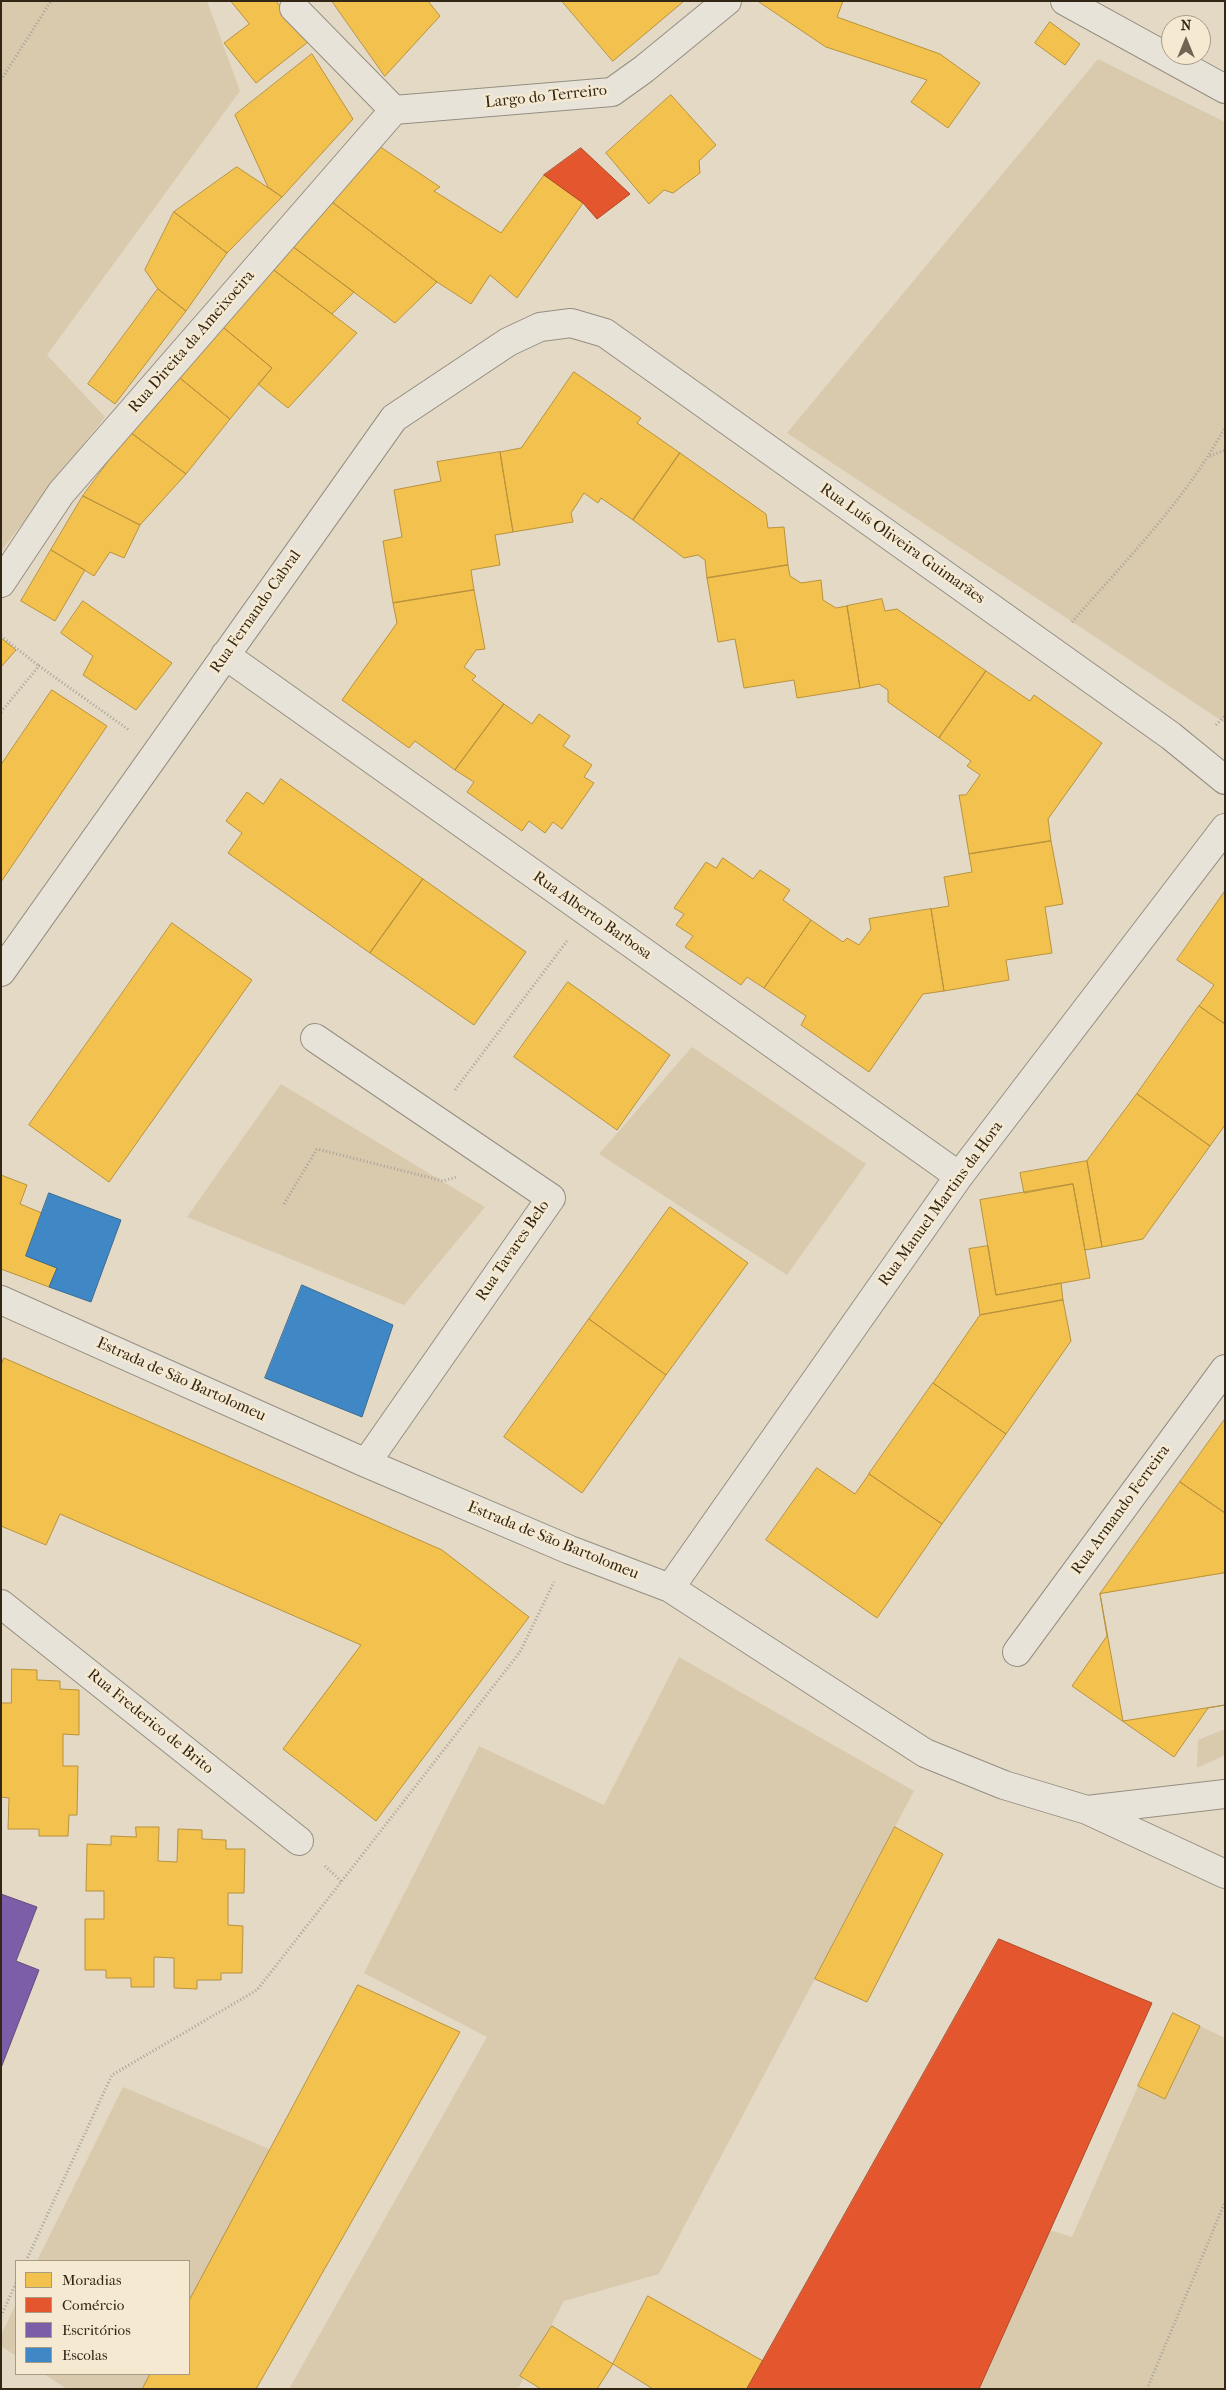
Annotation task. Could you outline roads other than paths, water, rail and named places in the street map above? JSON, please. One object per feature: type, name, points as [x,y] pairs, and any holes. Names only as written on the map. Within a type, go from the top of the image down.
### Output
[{"type":"street","name":"Largo do Terreiro","points":[[394,110],[612,92],[644,69],[727,1]]},
{"type":"street","points":[[1065,1],[1225,89]]},
{"type":"street","points":[[294,8],[394,110]]},
{"type":"street","name":"Rua Direita da Ameixoeira","points":[[1,582],[61,494],[394,110]]},
{"type":"street","name":"Rua Luís Oliveira Guimarães","points":[[571,324],[606,333],[1170,736],[1225,780]]},
{"type":"street","name":"Rua Fernando Cabral","points":[[1,972],[160,751],[225,655],[394,418],[508,342],[540,327],[571,324]]},
{"type":"street","name":"Rua Alberto Barbosa","points":[[225,655],[959,1176]]},
{"type":"street","name":"Rua Manuel Martins da Hora","points":[[670,1588],[959,1176],[1225,828]]},
{"type":"street","name":"Rua Tavares Belo","points":[[315,1038],[551,1198],[366,1463]]},
{"type":"street","name":"Estrada de São Bartolomeu","points":[[2,1300],[366,1463],[570,1550],[670,1588],[925,1753],[1004,1785],[1087,1810],[1225,1874]]},
{"type":"street","name":"Rua Armando Ferreira","points":[[1018,1652],[1225,1369]]},
{"type":"street","name":"Rua Frederico de Brito","points":[[1,1604],[299,1841]]},
{"type":"street","name":"Estrada de São Bartolomeu","points":[[1087,1810],[1225,1794]]}]
